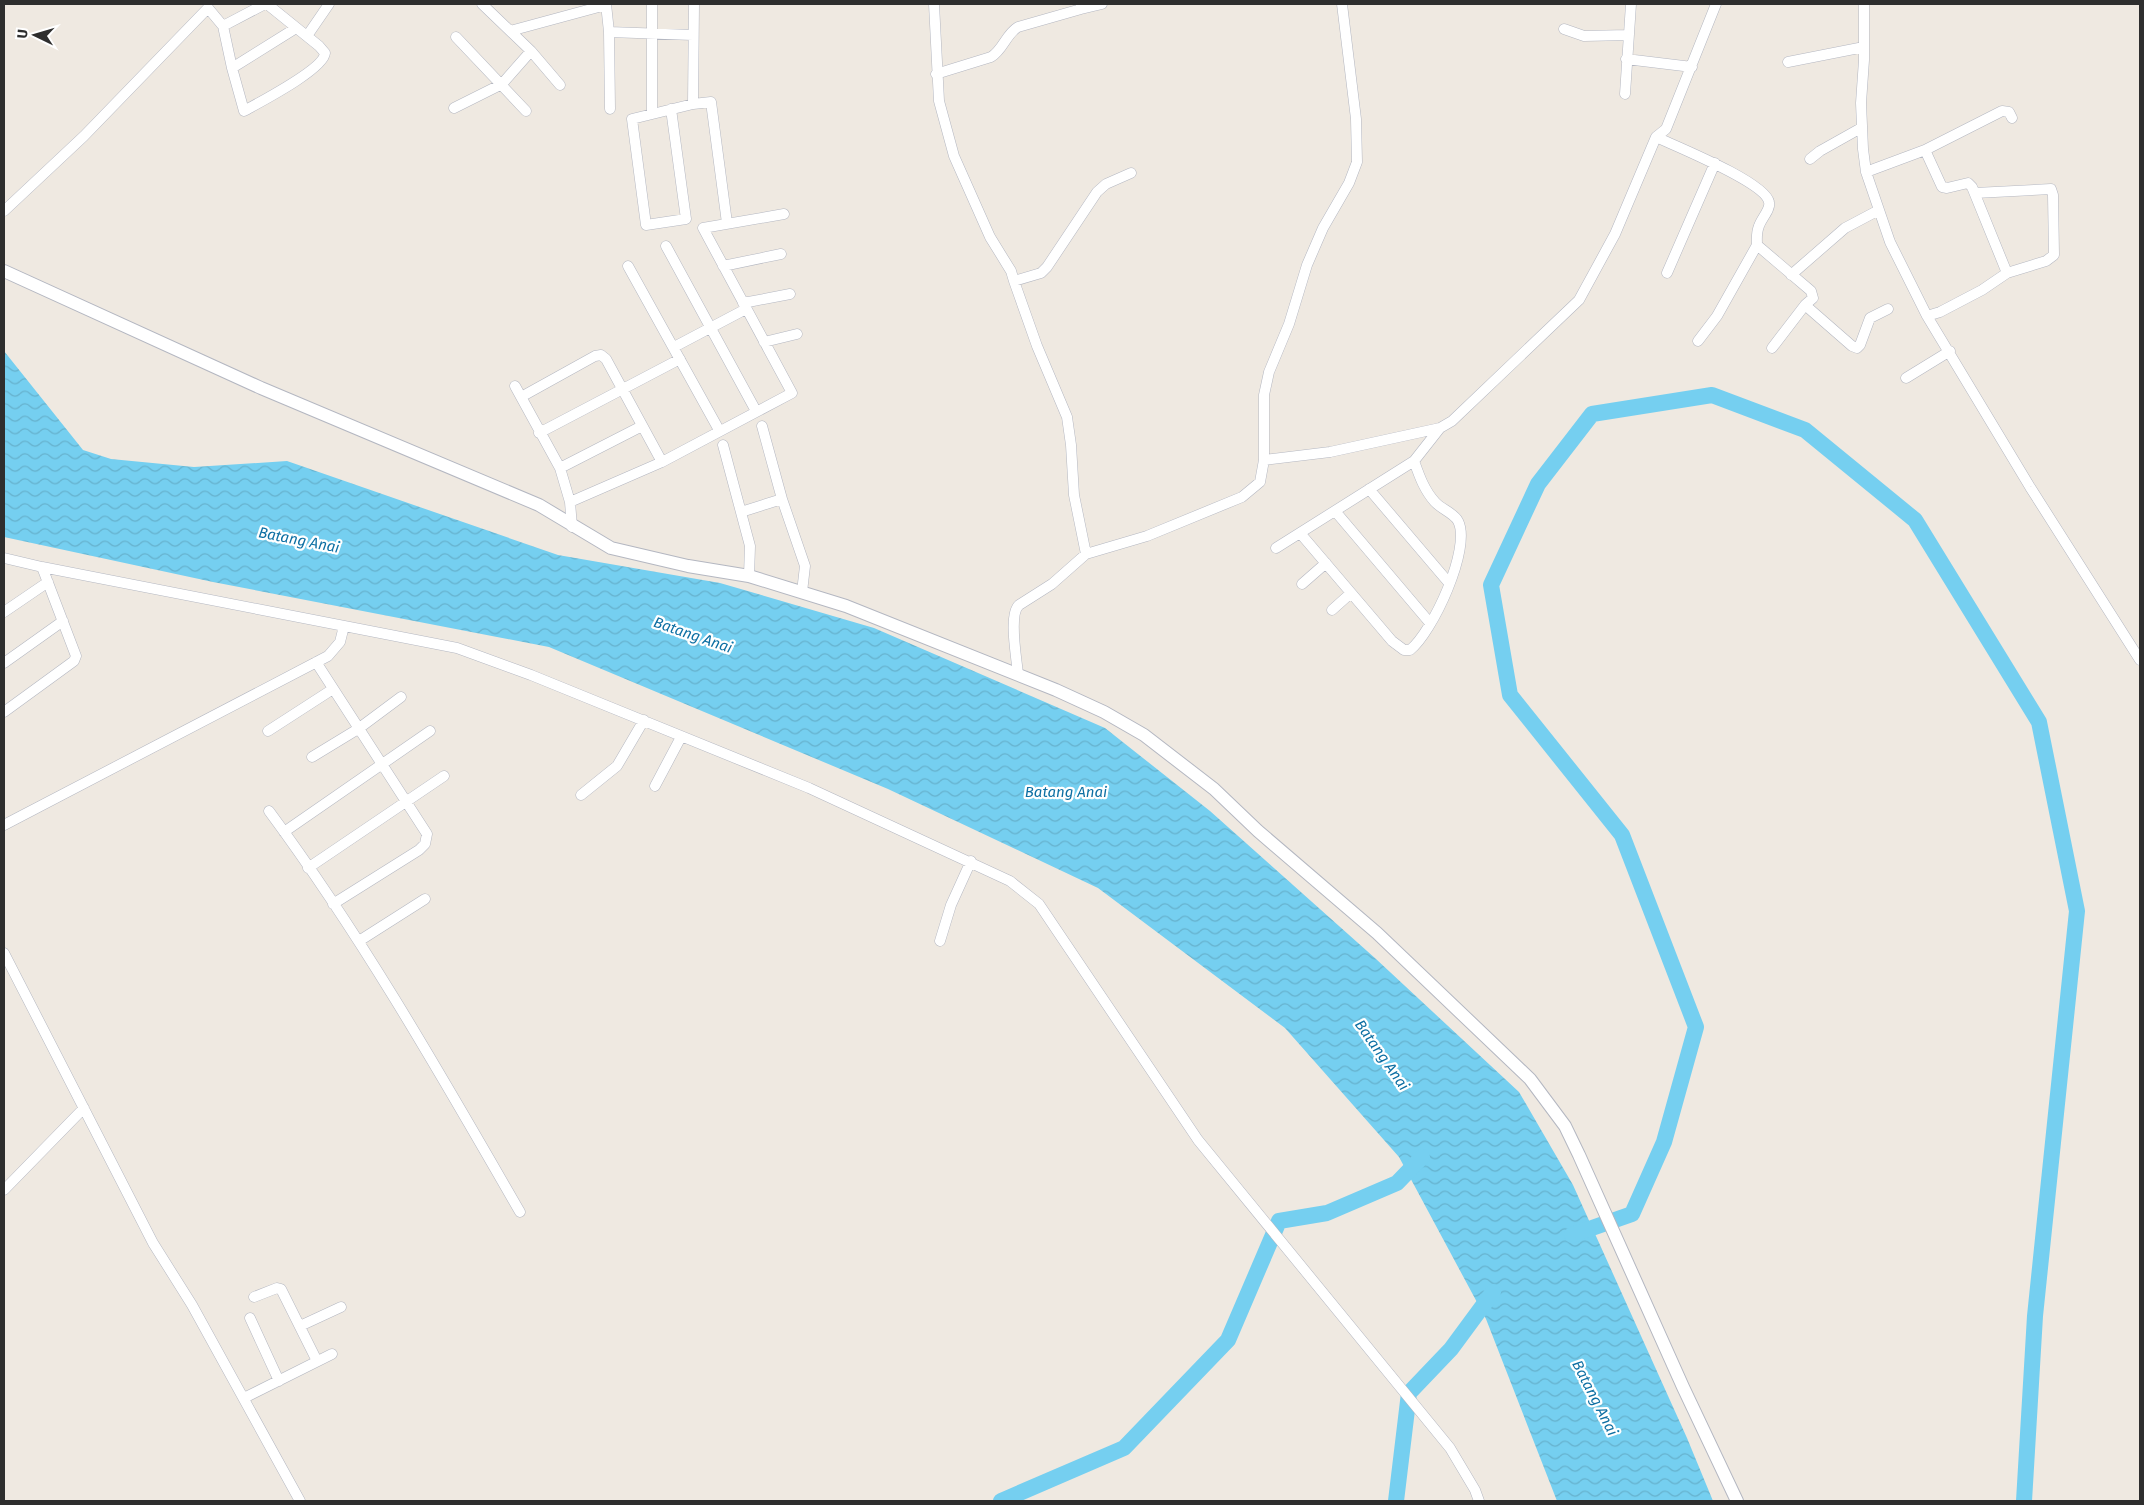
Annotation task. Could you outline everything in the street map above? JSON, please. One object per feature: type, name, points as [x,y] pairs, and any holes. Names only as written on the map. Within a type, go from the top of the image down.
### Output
[{"type":"street","points":[[307,36],[329,4]]},
{"type":"street","points":[[482,4],[531,51],[560,85]]},
{"type":"street","points":[[510,31],[606,4],[609,32],[610,108]]},
{"type":"street","points":[[652,4],[652,113]]},
{"type":"street","points":[[693,104],[694,4]]},
{"type":"street","points":[[934,4],[936,74],[939,101],[954,156],[990,237],[1010,271],[1037,346],[1067,417],[1072,444],[1074,495],[1086,554]]},
{"type":"street","points":[[936,74],[995,55],[1012,30],[1018,27],[1081,6],[1102,4]]},
{"type":"street","points":[[1018,675],[1015,608],[1052,584],[1086,554],[1147,536],[1242,497],[1260,482],[1264,460],[1264,395],[1268,372],[1289,324],[1307,265],[1323,228],[1349,183],[1357,162],[1356,119],[1341,4]]},
{"type":"street","points":[[1625,94],[1631,4]]},
{"type":"street","points":[[1264,460],[1330,452],[1440,428],[1452,421],[1579,300],[1615,234],[1656,137],[1666,129],[1716,4]]},
{"type":"street","points":[[1864,4],[1861,128],[1866,172],[1890,242],[1927,316],[1950,351],[2030,487],[2140,660]]},
{"type":"street","points":[[4,211],[84,136],[210,6],[223,26],[244,111],[314,68],[325,57],[325,53],[319,46],[270,5],[223,26]]},
{"type":"street","points":[[232,68],[296,28]]},
{"type":"street","points":[[1564,29],[1584,36],[1628,35]]},
{"type":"street","points":[[609,32],[693,35]]},
{"type":"street","points":[[456,37],[526,111]]},
{"type":"street","points":[[1788,62],[1864,47]]},
{"type":"street","points":[[454,108],[502,84],[531,51]]},
{"type":"street","points":[[1626,58],[1692,67]]},
{"type":"street","points":[[671,109],[686,219],[646,225],[632,119],[652,113],[693,104],[711,102],[727,223]]},
{"type":"street","points":[[1866,172],[1924,150],[2002,111],[2009,112],[2012,118]]},
{"type":"street","points":[[1810,159],[1820,151],[1861,128]]},
{"type":"street","points":[[1656,137],[1715,163],[1758,189],[1768,199],[1769,205],[1759,226],[1757,246],[1717,316],[1698,341]]},
{"type":"street","points":[[1924,150],[1942,187],[1947,188],[1968,183],[1974,193],[2007,273]]},
{"type":"street","points":[[1667,273],[1715,163]]},
{"type":"street","points":[[1014,281],[1041,272],[1097,192],[1106,184],[1131,173]]},
{"type":"street","points":[[1927,316],[1940,312],[1982,290],[2007,273],[2046,261],[2054,255],[2053,191],[2048,188],[1974,193]]},
{"type":"street","points":[[1791,275],[1845,228],[1879,210]]},
{"type":"street","points":[[570,502],[662,462],[719,430],[792,393],[703,228],[784,214]]},
{"type":"street","points":[[666,246],[756,411]]},
{"type":"street","points":[[1757,246],[1814,295],[1772,348]]},
{"type":"street","points":[[723,266],[782,254]]},
{"type":"street","points":[[628,266],[719,430]]},
{"type":"street","points":[[4,271],[261,388],[532,501],[558,514],[572,526],[611,548],[688,566],[749,576],[854,609],[1104,712],[1144,735],[1214,789],[1258,831],[1378,933],[1490,1038],[1549,1102],[1565,1126],[1604,1207],[1683,1387],[1737,1501]]},
{"type":"street","points":[[674,347],[710,328],[744,306],[790,294]]},
{"type":"street","points":[[1805,305],[1852,346],[1857,348],[1860,345],[1870,318],[1888,309]]},
{"type":"street","points":[[764,342],[797,334]]},
{"type":"street","points":[[1906,378],[1950,351]]},
{"type":"street","points":[[521,397],[598,355],[606,359],[662,462]]},
{"type":"street","points":[[539,433],[680,359]]},
{"type":"street","points":[[515,386],[539,433],[560,468],[570,502],[572,526]]},
{"type":"street","points":[[560,468],[642,426]]},
{"type":"street","points":[[762,426],[782,499],[805,566],[802,592]]},
{"type":"street","points":[[1276,548],[1414,461],[1440,428]]},
{"type":"street","points":[[723,445],[751,554],[749,576]]},
{"type":"street","points":[[1300,533],[1392,642],[1404,650],[1410,650],[1416,645],[1430,622],[1449,583],[1460,547],[1462,530],[1457,519],[1435,502],[1424,487],[1414,461]]},
{"type":"street","points":[[1369,489],[1449,583]]},
{"type":"street","points":[[741,512],[782,499]]},
{"type":"street","points":[[1335,511],[1430,622]]},
{"type":"street","points":[[5,560],[457,648],[644,720],[809,788],[971,861],[1010,881],[1039,904],[1198,1140],[1450,1448],[1476,1490],[1479,1501]]},
{"type":"street","points":[[1302,584],[1326,563]]},
{"type":"street","points":[[4,712],[74,661],[76,653],[42,568]]},
{"type":"street","points":[[4,612],[48,582]]},
{"type":"street","points":[[1332,610],[1350,593]]},
{"type":"street","points":[[4,662],[63,621]]},
{"type":"street","points":[[4,825],[316,662],[335,650],[340,642],[344,626]]},
{"type":"street","points":[[316,662],[427,834],[425,844],[333,904]]},
{"type":"street","points":[[268,731],[333,689]]},
{"type":"street","points":[[312,757],[402,697]]},
{"type":"street","points":[[581,795],[617,766],[644,720]]},
{"type":"street","points":[[284,832],[430,731]]},
{"type":"street","points":[[655,786],[682,736]]},
{"type":"street","points":[[308,868],[444,776]]},
{"type":"street","points":[[269,811],[359,941],[409,1020],[520,1212]]},
{"type":"street","points":[[940,941],[951,905],[971,861]]},
{"type":"street","points":[[359,941],[425,898]]},
{"type":"street","points":[[4,953],[153,1244],[192,1305],[300,1501]]},
{"type":"street","points":[[4,1190],[84,1108]]},
{"type":"street","points":[[254,1297],[277,1288],[281,1289],[317,1362]]},
{"type":"street","points":[[300,1326],[341,1307]]},
{"type":"street","points":[[250,1318],[279,1381]]},
{"type":"street","points":[[244,1398],[332,1354]]},
{"type":"water","name":"Batang Anai","points":[[4,351],[83,450],[111,459],[194,467],[287,461],[558,555],[720,583],[874,628],[1105,728],[1210,811],[1376,959],[1519,1092],[1573,1185],[1687,1438],[1713,1501],[1557,1501],[1486,1319],[1399,1157],[1285,1028],[1098,888],[888,789],[549,647],[213,582],[4,537]]},
{"type":"waterway","points":[[1572,1235],[1632,1214],[1664,1142],[1696,1027],[1622,835],[1510,695],[1491,585],[1538,484],[1592,414],[1712,395],[1805,430],[1915,520],[2039,722],[2077,911],[2035,1316],[2024,1501]]},
{"type":"waterway","points":[[1001,1501],[1124,1448],[1228,1340],[1279,1221],[1327,1213],[1397,1183],[1422,1157]]},
{"type":"waterway","points":[[1396,1501],[1409,1393],[1451,1349],[1493,1292]]}]
